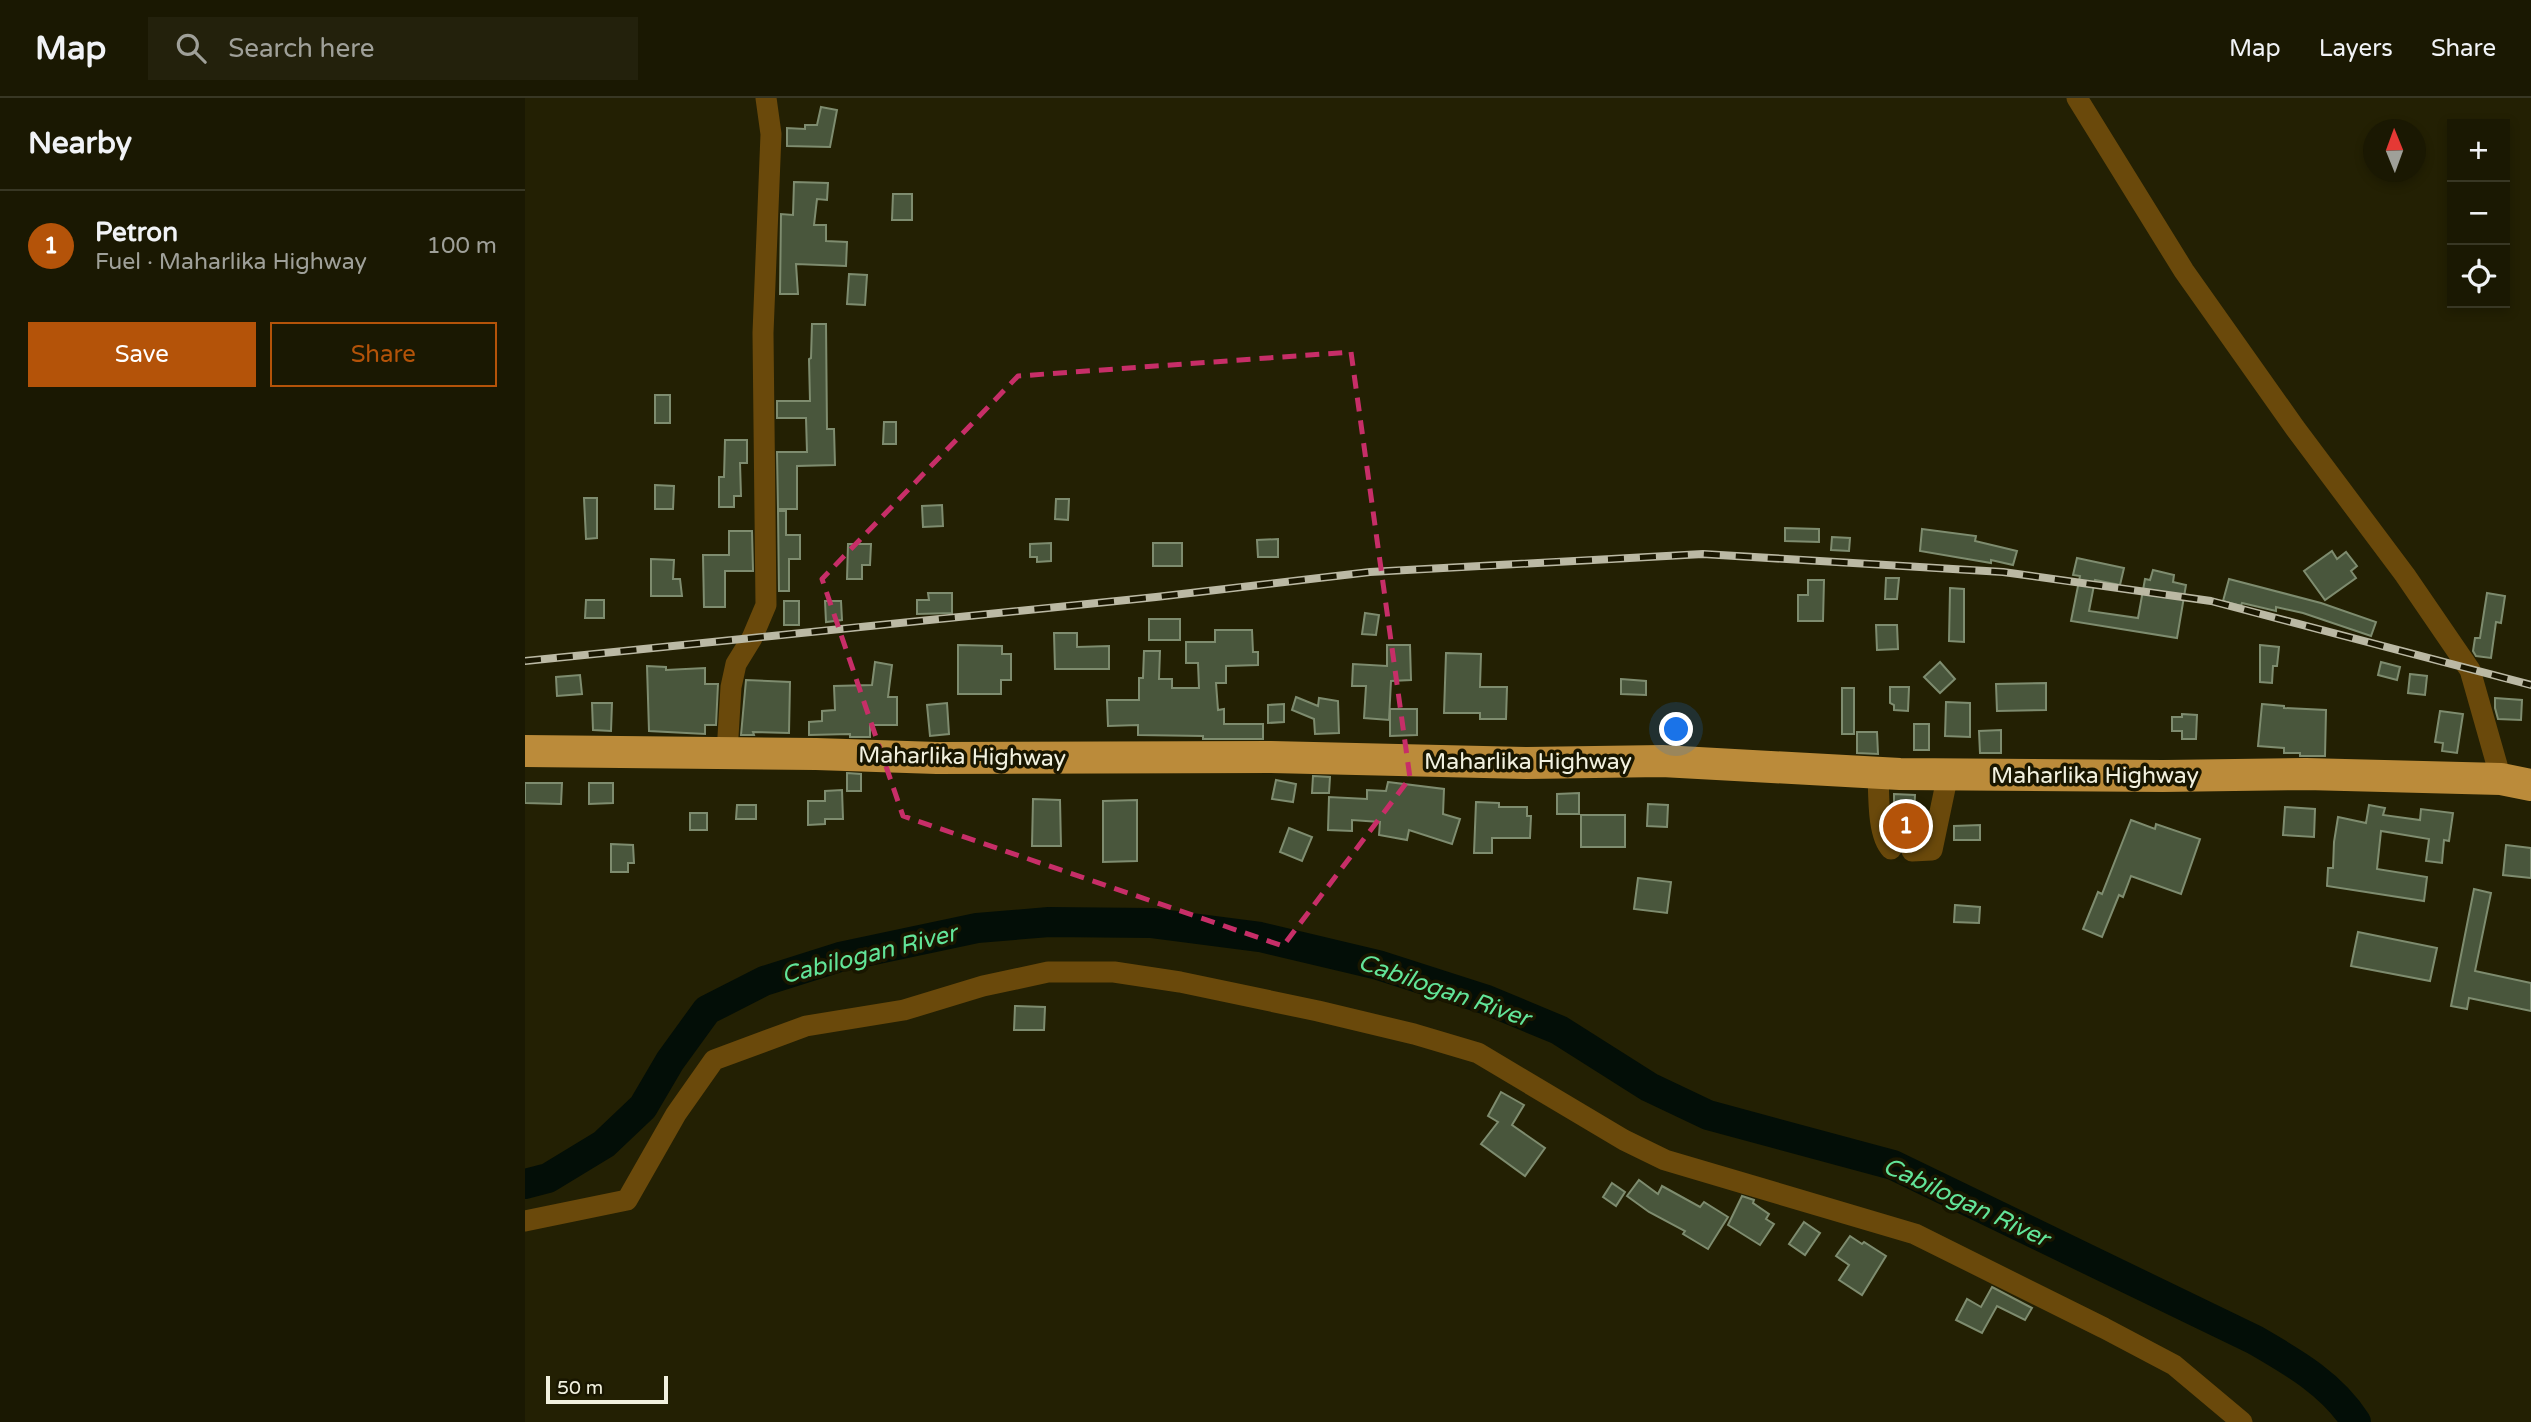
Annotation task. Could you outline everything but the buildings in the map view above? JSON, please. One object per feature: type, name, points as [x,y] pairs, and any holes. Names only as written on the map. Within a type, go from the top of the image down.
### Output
[{"type":"highway","name":"Maharlika Highway","points":[[525,751],[937,758],[1271,757],[1527,763],[1662,761],[1948,774],[2306,774],[2516,782]]},
{"type":"street","points":[[727,753],[731,687],[736,664],[753,638],[766,605],[763,333],[771,134],[766,98]]},
{"type":"street","points":[[2077,98],[2184,271],[2295,428],[2405,575],[2470,670],[2516,782]]},
{"type":"street","points":[[1878,772],[1885,843],[1902,850],[1932,850],[1948,774]]},
{"type":"street","points":[[525,1220],[627,1200],[676,1114],[714,1060],[806,1026],[904,1010],[983,986],[1048,972],[1114,972],[1181,982],[1318,1011],[1414,1034],[1478,1053],[1624,1140],[1665,1160],[1915,1234],[2174,1365],[2242,1422]]},
{"type":"highlighted area","points":[[1351,352],[1410,778],[1283,946],[903,816],[822,579],[1018,376]]},
{"type":"waterway","name":"Cabilogan River","points":[[525,1184],[548,1178],[604,1144],[643,1107],[670,1061],[707,1010],[764,981],[840,957],[977,928],[1049,922],[1152,923],[1260,937],[1378,965],[1487,1000],[1559,1030],[1649,1087],[1708,1115],[1893,1165],[2255,1340],[2324,1385],[2356,1422]]},
{"type":"railway","points":[[525,661],[1156,597],[1370,572],[1703,554],[2003,572],[2211,601],[2531,685]]},
{"type":"place","name":"Petron","points":[[1906,826]]}]
